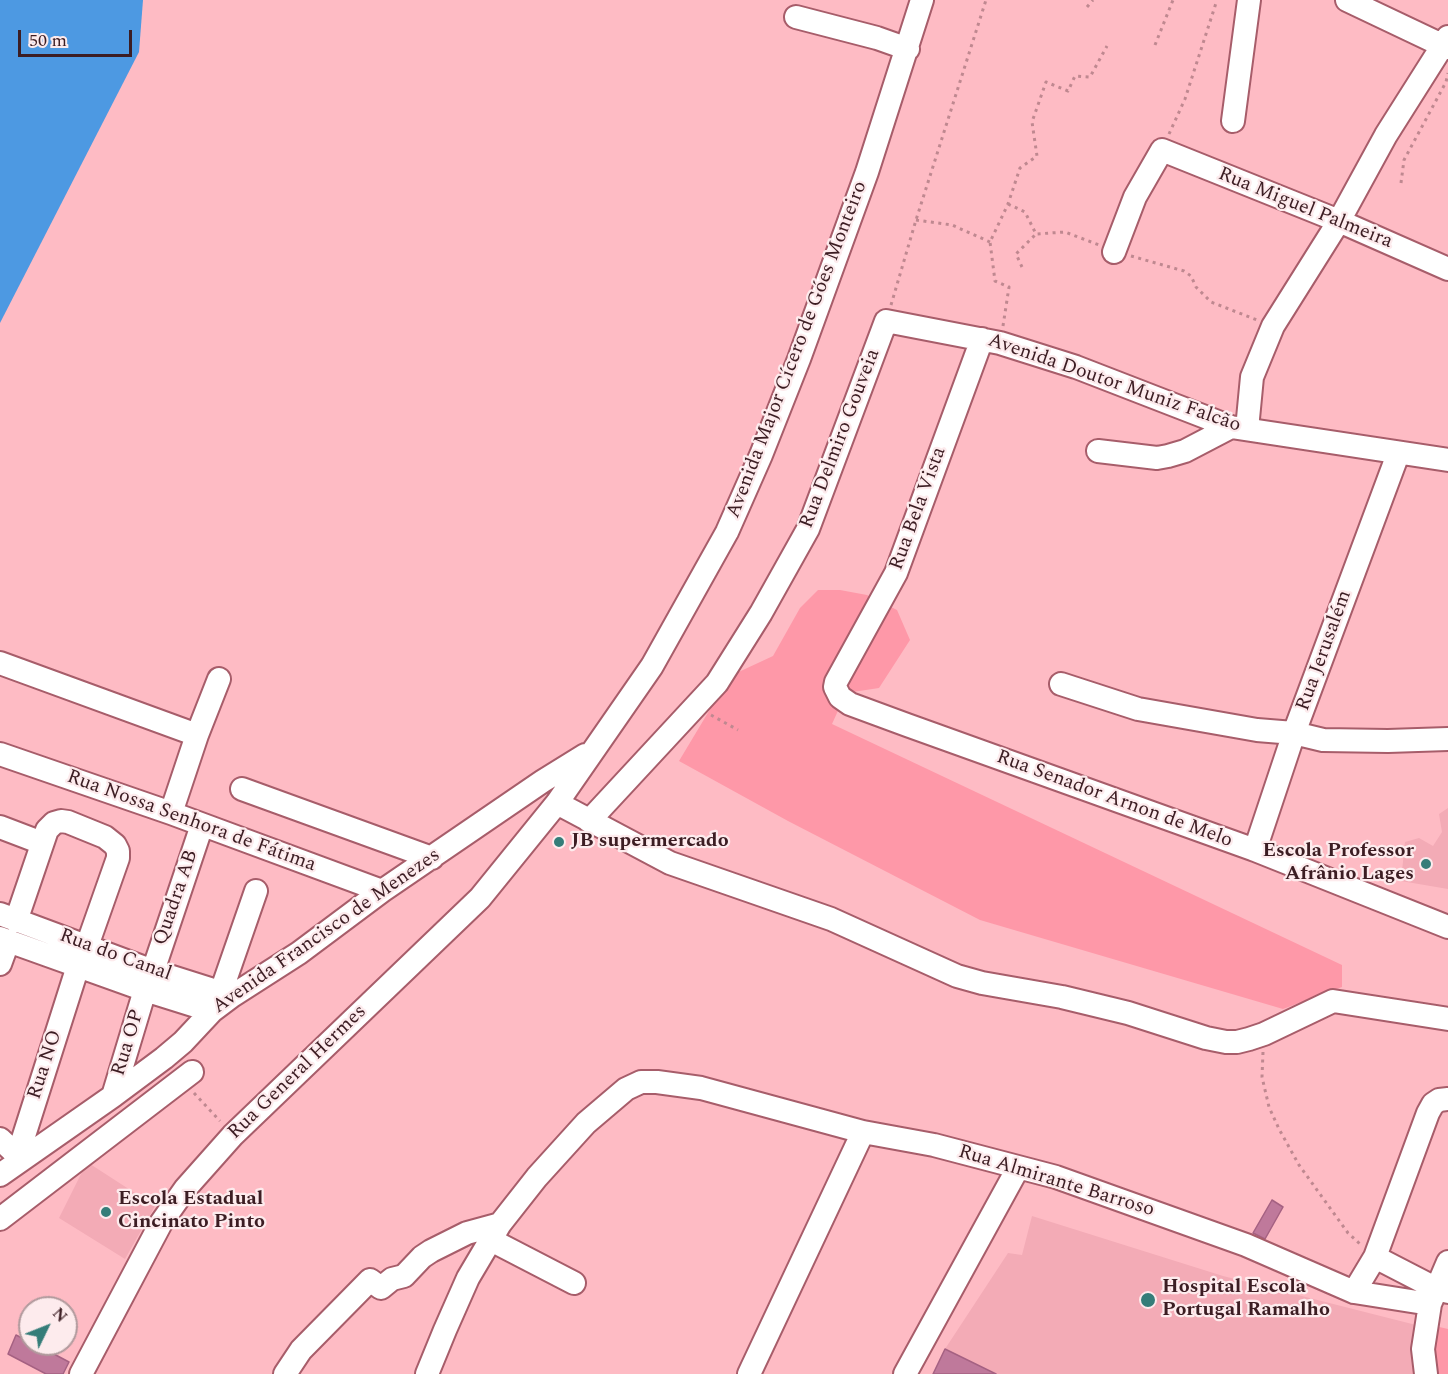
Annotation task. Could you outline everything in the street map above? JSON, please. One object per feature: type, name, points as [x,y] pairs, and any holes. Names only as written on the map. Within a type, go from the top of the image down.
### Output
[{"type":"street","name":"Avenida Major Cícero de Góes Monteiro","points":[[559,799],[652,666],[731,522],[761,455],[803,347],[867,172],[922,0]]},
{"type":"street","points":[[1233,121],[1250,0]]},
{"type":"street","points":[[1098,451],[1157,458],[1168,456],[1239,428],[1252,377],[1273,326],[1339,222],[1386,135],[1446,43],[1347,0]]},
{"type":"street","points":[[796,17],[877,38],[908,49]]},
{"type":"street","points":[[1114,252],[1135,197],[1162,150]]},
{"type":"street","name":"Rua Miguel Palmeira","points":[[1162,150],[1448,269]]},
{"type":"street","name":"Avenida Doutor Muniz Falcão","points":[[886,321],[991,341],[1076,367],[1239,428],[1448,460]]},
{"type":"street","name":"Rua Delmiro Gouveia","points":[[589,821],[717,683],[761,613],[808,529],[886,321]]},
{"type":"street","name":"Rua Bela Vista","points":[[841,672],[896,573],[991,341]]},
{"type":"street","name":"Rua Jerusalém","points":[[1255,850],[1294,733],[1398,454]]},
{"type":"street","points":[[0,663],[197,735]]},
{"type":"street","name":"Rua Senador Arnon de Melo","points":[[841,672],[835,687],[840,698],[850,704],[1255,850],[1448,927]]},
{"type":"street","points":[[171,813],[197,735],[219,679]]},
{"type":"street","points":[[1061,684],[1138,709],[1257,730],[1294,733],[1330,741],[1448,739]]},
{"type":"street","name":"Avenida Francisco de Menezes","points":[[11,1165],[113,1096],[183,1042],[222,999],[298,953],[382,891],[591,751]]},
{"type":"street","name":"Rua Nossa Senhora de Fátima","points":[[0,754],[171,813],[382,891]]},
{"type":"street","points":[[543,781],[559,799],[589,821],[684,869],[831,919],[957,976],[982,983],[1128,1013],[1226,1042],[1237,1042],[1264,1035],[1333,1001],[1448,1019]]},
{"type":"street","points":[[242,789],[432,858]]},
{"type":"street","name":"Rua General Hermes","points":[[81,1374],[161,1223],[185,1189],[234,1135],[480,898],[559,799]]},
{"type":"street","name":"Rua NO","points":[[11,1165],[118,858],[115,845],[105,837],[68,822],[61,821],[50,826],[42,843]]},
{"type":"street","name":"Quadra AB","points":[[149,981],[202,825]]},
{"type":"street","points":[[0,827],[42,843],[6,929],[0,964]]},
{"type":"street","points":[[222,999],[256,891]]},
{"type":"street","name":"Rua do Canal","points":[[6,929],[149,981],[222,999]]},
{"type":"street","name":"Rua OP","points":[[113,1096],[149,981]]},
{"type":"street","points":[[0,1220],[187,1076]]},
{"type":"street","name":"Rua Almirante Barroso","points":[[427,1374],[459,1299],[495,1232],[537,1177],[586,1124],[611,1100],[641,1082],[701,1088],[863,1131],[934,1145],[1056,1177],[1246,1245],[1354,1292],[1438,1295]]},
{"type":"street","points":[[1354,1292],[1375,1257],[1428,1113],[1433,1104],[1439,1100],[1448,1099]]},
{"type":"street","points":[[82,1117],[102,1142]]},
{"type":"street","points":[[749,1374],[863,1131]]},
{"type":"street","points":[[0,1139],[11,1165]]},
{"type":"street","points":[[905,1374],[1018,1168]]},
{"type":"street","points":[[285,1374],[301,1350],[370,1280],[381,1288],[392,1279],[404,1276],[431,1251],[467,1233],[495,1232],[574,1283]]},
{"type":"street","points":[[1375,1257],[1438,1295]]},
{"type":"street","points":[[1426,1374],[1423,1349],[1448,1262]]},
{"type":"path","points":[[886,321],[986,0]]},
{"type":"path","points":[[1087,8],[1093,0]]},
{"type":"path","points":[[1155,45],[1173,0]]},
{"type":"path","points":[[1162,150],[1185,99],[1217,0]]},
{"type":"path","points":[[991,341],[1009,287],[995,281],[990,242],[1008,204],[1020,168],[1037,156],[1032,122],[1046,82],[1068,91],[1075,76],[1090,77],[1107,46]]},
{"type":"path","points":[[1401,183],[1404,160],[1446,82],[1448,74]]},
{"type":"path","points":[[1008,204],[1025,212],[1036,234]]},
{"type":"path","points":[[916,220],[952,225],[990,242]]},
{"type":"path","points":[[1022,267],[1016,254],[1036,234],[1065,232],[1114,252],[1184,271],[1191,276],[1196,287],[1211,302],[1273,326]]},
{"type":"path","points":[[696,707],[738,730]]},
{"type":"path","points":[[1264,1035],[1262,1077],[1269,1107],[1279,1129],[1299,1165],[1348,1233],[1375,1257]]},
{"type":"path","points":[[187,1076],[234,1135]]},
{"type":"shaded area","points":[[818,590],[840,590],[867,595],[897,610],[910,640],[879,688],[846,693],[832,724],[1342,965],[1342,987],[1283,1009],[980,920],[788,821],[679,761],[730,676],[773,656],[800,608]]},
{"type":"shaded area","name":"Escola Professor Afrânio Lages","points":[[1448,808],[1448,889],[1401,881],[1405,842],[1419,838],[1433,846],[1442,832],[1439,814]]},
{"type":"shaded area","points":[[87,1162],[155,1206],[125,1259],[59,1218]]},
{"type":"shaded area","name":"Hospital Escola Portugal Ramalho","points":[[1032,1216],[1223,1276],[1416,1325],[1417,1374],[996,1374],[945,1349],[1008,1253],[1022,1255]]},
{"type":"shaded area","points":[[1435,1326],[1448,1329],[1448,1374],[1438,1374],[1433,1351]]},
{"type":"water","points":[[0,0],[143,0],[139,52],[0,323]]},
{"type":"building","points":[[1272,1200],[1283,1207],[1265,1239],[1253,1233]]},
{"type":"building","points":[[16,1335],[18,1336],[18,1356],[58,1356],[69,1362],[63,1374],[46,1374],[8,1354]]},
{"type":"building","points":[[945,1349],[996,1374],[933,1374]]},
{"type":"place","name":"JB supermercado","points":[[559,842]]},
{"type":"place","name":"Escola Professor Afrânio Lages","points":[[1426,864]]},
{"type":"place","name":"Escola Estadual Cincinato Pinto","points":[[106,1212]]},
{"type":"place","name":"Hospital Escola Portugal Ramalho","points":[[1148,1300]]}]
